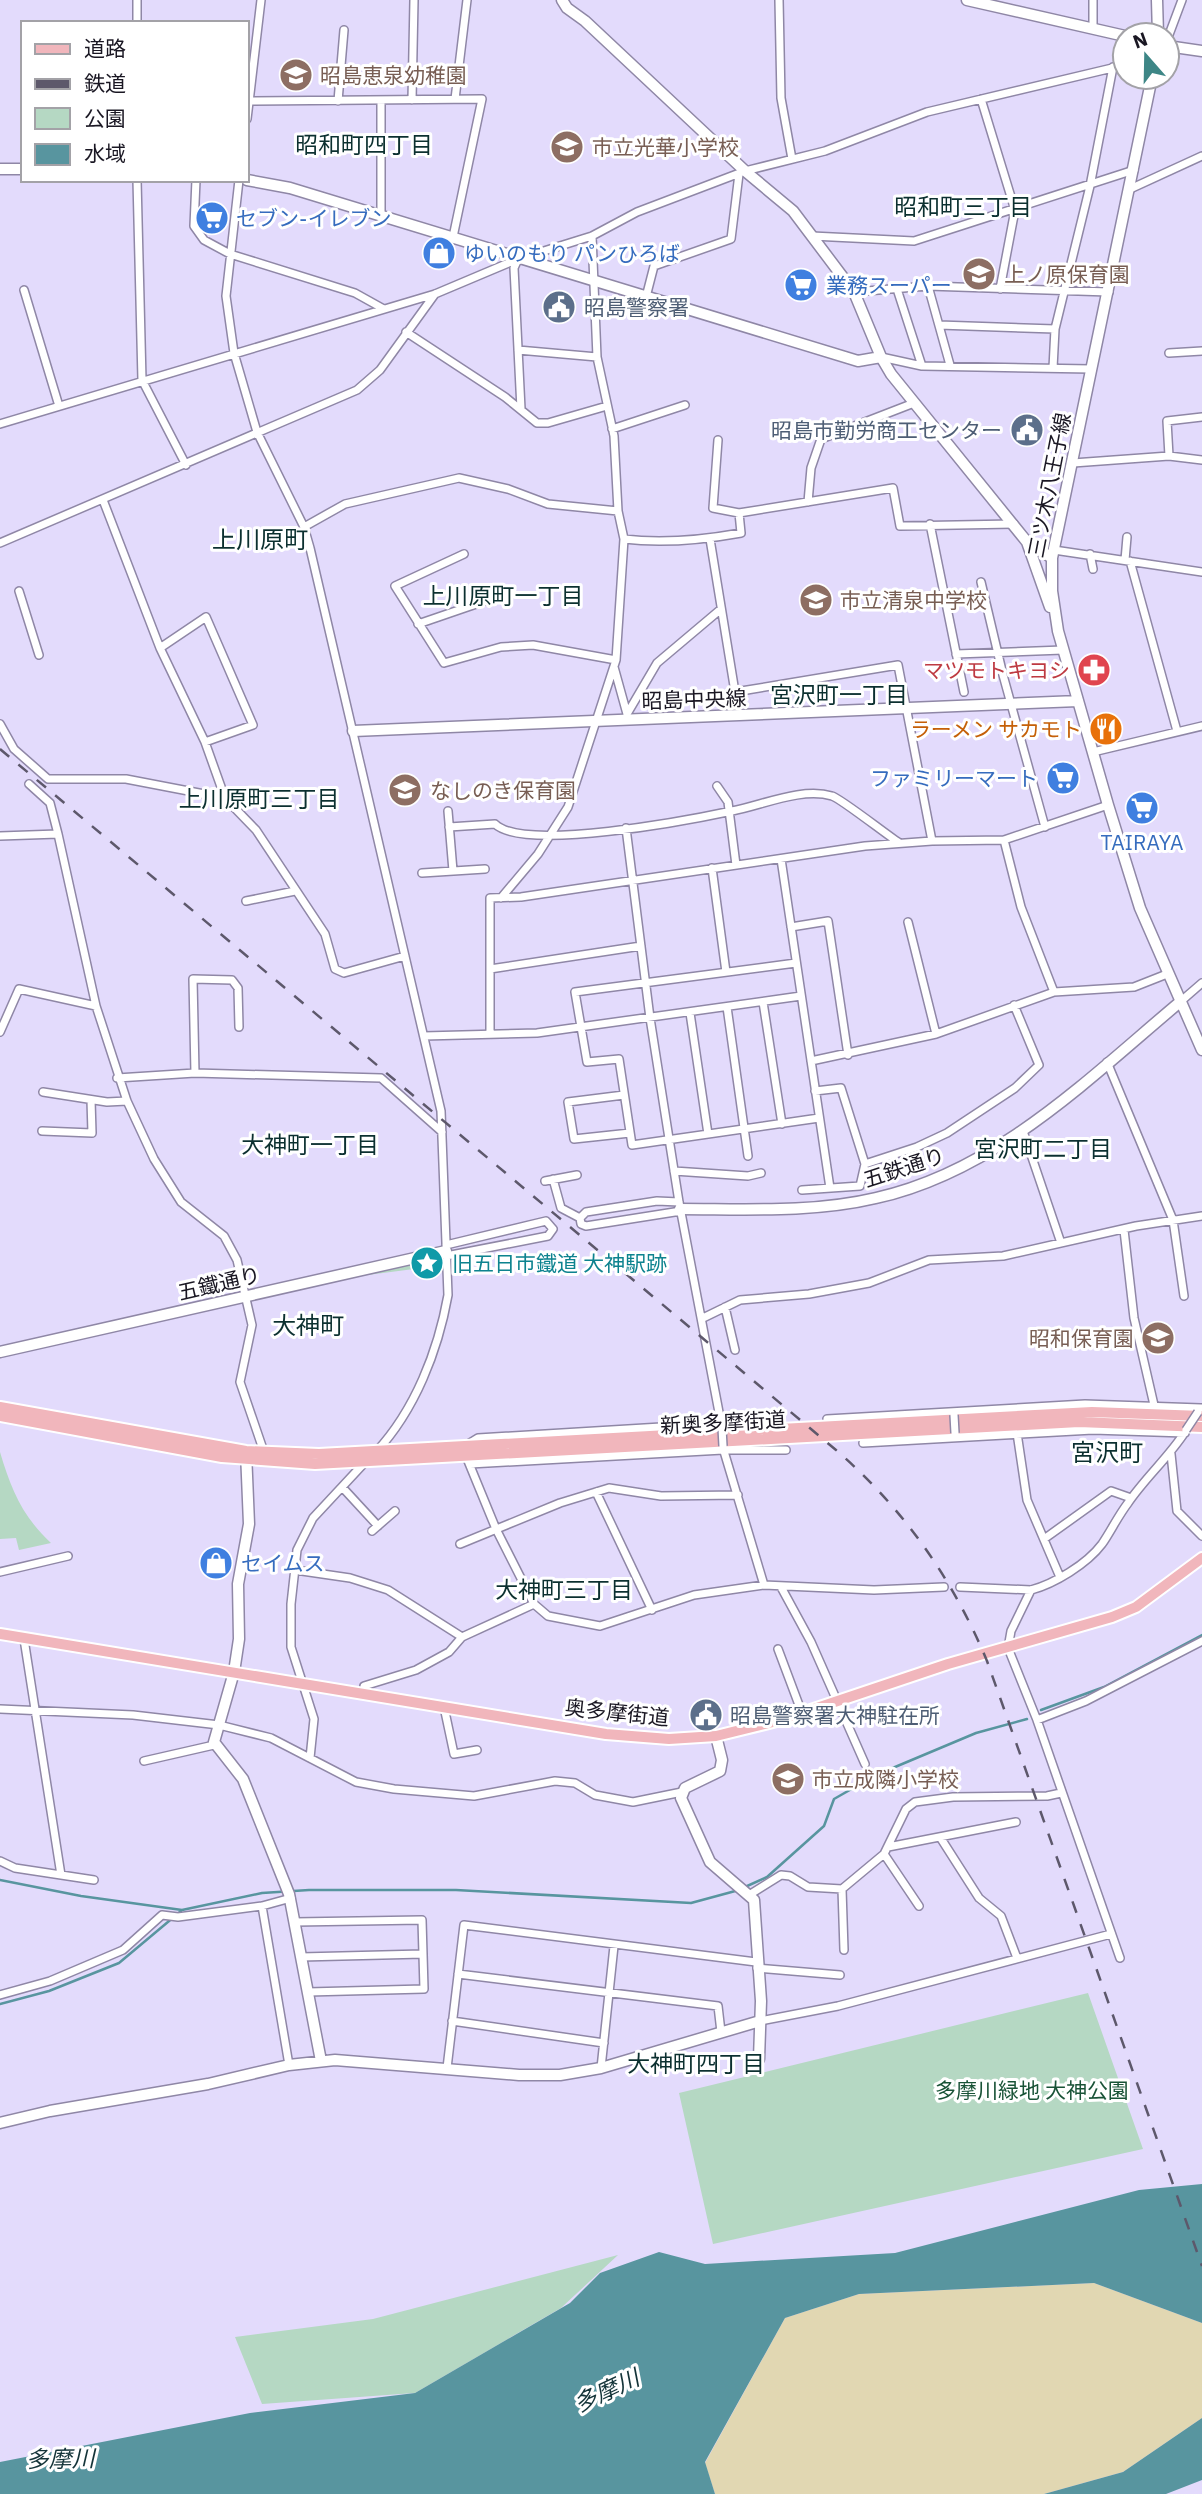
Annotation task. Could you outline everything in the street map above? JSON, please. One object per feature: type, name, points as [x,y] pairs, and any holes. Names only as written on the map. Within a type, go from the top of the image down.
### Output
[{"type":"main road","points":[[0,1407],[246,1456]]},
{"type":"main road","name":"新奥多摩街道","points":[[246,1456],[264,1452],[377,1451],[467,1456],[1092,1412],[1201,1411]]},
{"type":"main road","points":[[0,1416],[246,1456]]},
{"type":"main road","name":"新奥多摩街道","points":[[246,1456],[315,1465],[1079,1422],[1202,1427]]},
{"type":"main road","name":"奥多摩街道","points":[[0,1634],[626,1737],[716,1736],[802,1713],[1136,1607],[1202,1558]]},
{"type":"street","points":[[137,0],[137,21]]},
{"type":"street","points":[[248,110],[261,0]]},
{"type":"street","points":[[412,100],[414,0]]},
{"type":"street","points":[[455,99],[467,0]]},
{"type":"street","points":[[562,0],[567,8],[585,21],[742,173],[793,211],[854,292],[881,357],[914,403],[1027,542],[1058,631]]},
{"type":"street","points":[[779,0],[781,98],[792,159]]},
{"type":"street","points":[[967,0],[1111,33]]},
{"type":"street","points":[[1093,0],[1093,29]]},
{"type":"street","points":[[1157,0],[1158,21]]},
{"type":"street","points":[[1174,21],[1182,0]]},
{"type":"street","points":[[338,101],[344,30]]},
{"type":"street","points":[[1181,48],[1202,51]]},
{"type":"street","points":[[0,424],[435,294],[518,259],[592,236],[637,212],[742,173],[844,145],[927,112],[1111,68]]},
{"type":"street","points":[[1053,368],[1055,329],[1090,186],[1111,78]]},
{"type":"street","name":"三ツ木八王子線","points":[[1149,91],[1053,554],[1052,591],[1063,650],[1140,908],[1202,1050]]},
{"type":"street","points":[[249,101],[482,99],[453,237]]},
{"type":"street","points":[[981,99],[1015,210],[1000,289]]},
{"type":"street","points":[[381,100],[381,215]]},
{"type":"street","points":[[1130,188],[1202,156]]},
{"type":"street","points":[[0,169],[21,169]]},
{"type":"street","points":[[812,236],[914,241],[1134,170]]},
{"type":"street","points":[[646,297],[654,266],[731,239],[742,173]]},
{"type":"street","points":[[248,180],[290,188],[858,361],[881,357],[922,366],[1091,369]]},
{"type":"street","points":[[136,182],[142,380],[186,465]]},
{"type":"street","points":[[196,182],[194,215],[197,233],[230,254],[326,281],[382,308]]},
{"type":"street","points":[[239,182],[226,296],[234,353],[257,432],[304,527],[424,1036],[441,1111],[442,1132],[448,1295],[443,1323],[406,1416],[377,1451],[313,1518],[297,1550],[291,1604],[291,1647],[314,1719],[310,1758]]},
{"type":"street","points":[[501,898],[550,838],[568,807],[593,722],[615,663],[624,539],[618,511],[612,429],[597,357],[592,236]]},
{"type":"street","points":[[518,259],[514,268],[521,409]]},
{"type":"street","points":[[854,292],[928,286],[1109,292]]},
{"type":"street","points":[[928,286],[950,365]]},
{"type":"street","points":[[897,289],[922,366]]},
{"type":"street","points":[[24,290],[59,406]]},
{"type":"street","points":[[0,543],[357,390],[380,370],[435,294]]},
{"type":"street","points":[[939,325],[1055,329]]},
{"type":"street","points":[[407,332],[521,409],[537,423],[548,423],[607,406]]},
{"type":"street","points":[[517,350],[597,357]]},
{"type":"street","points":[[1169,353],[1202,351]]},
{"type":"street","points":[[808,502],[811,468],[821,439],[914,403]]},
{"type":"street","points":[[612,429],[685,405]]},
{"type":"street","points":[[1169,456],[1167,421],[1202,417]]},
{"type":"street","points":[[718,440],[713,508],[738,513],[893,488],[900,526],[1015,524]]},
{"type":"street","points":[[1073,463],[1169,456],[1202,460]]},
{"type":"street","points":[[304,527],[345,504],[460,478],[508,489],[548,504],[618,511]]},
{"type":"street","points":[[103,500],[160,648],[205,742],[225,798],[256,830],[325,933],[335,969],[344,973],[405,956]]},
{"type":"street","points":[[624,539],[649,542],[710,539],[741,533],[738,513]]},
{"type":"street","points":[[930,524],[964,692]]},
{"type":"street","points":[[1127,537],[1127,561],[1177,731]]},
{"type":"street","points":[[710,539],[735,692],[898,665],[932,841]]},
{"type":"street","points":[[1027,542],[1053,554],[1090,554],[1202,572]]},
{"type":"street","points":[[464,554],[395,586],[444,663],[501,647],[533,645],[615,663]]},
{"type":"street","points":[[1090,554],[1093,569]]},
{"type":"street","points":[[981,583],[1045,827]]},
{"type":"street","points":[[22,595],[38,655]]},
{"type":"street","points":[[418,624],[485,601]]},
{"type":"street","points":[[615,663],[627,714],[657,663],[721,609]]},
{"type":"street","points":[[160,648],[206,617],[253,725],[205,742]]},
{"type":"street","points":[[956,654],[1063,650]]},
{"type":"street","name":"昭島中央線","points":[[353,731],[1078,701]]},
{"type":"street","points":[[0,724],[14,749],[48,779],[126,779],[225,798]]},
{"type":"street","points":[[1093,752],[1202,726]]},
{"type":"street","points":[[29,784],[50,803],[96,1006],[117,1078],[144,1141],[181,1202],[224,1236],[237,1260],[252,1325],[240,1382],[264,1452]]},
{"type":"street","points":[[717,786],[730,812],[736,865]]},
{"type":"street","points":[[449,827],[495,824],[502,830],[550,838],[730,812],[814,793],[835,796],[898,843]]},
{"type":"street","points":[[490,1034],[488,900],[491,897],[501,898],[898,843],[1004,840],[1108,805]]},
{"type":"street","points":[[447,811],[453,871]]},
{"type":"street","points":[[626,828],[640,946],[669,1140],[703,1318],[706,1353],[723,1448],[764,1585]]},
{"type":"street","points":[[0,836],[58,834]]},
{"type":"street","points":[[1004,840],[1021,907],[1054,992]]},
{"type":"street","points":[[781,859],[830,1188]]},
{"type":"street","points":[[712,868],[726,972]]},
{"type":"street","points":[[422,873],[485,869]]},
{"type":"street","points":[[246,901],[295,891]]},
{"type":"street","points":[[791,927],[828,921],[848,1055]]},
{"type":"street","points":[[908,922],[936,1034]]},
{"type":"street","points":[[490,969],[640,946]]},
{"type":"street","points":[[796,963],[575,992],[587,1062],[619,1059],[632,1145],[819,1118]]},
{"type":"street","points":[[811,1061],[936,1034],[1054,992],[1134,987],[1167,974]]},
{"type":"street","points":[[195,1073],[193,979],[232,980],[238,988],[239,1027]]},
{"type":"street","name":"五鉄通り","points":[[680,1207],[790,1208],[878,1198],[958,1170],[1023,1131],[1202,983]]},
{"type":"street","points":[[0,1032],[19,989],[96,1006]]},
{"type":"street","points":[[424,1036],[581,1028],[801,996]]},
{"type":"street","points":[[763,1002],[782,1124]]},
{"type":"street","points":[[865,1164],[917,1147],[947,1133],[1015,1088],[1038,1065],[1014,1005]]},
{"type":"street","points":[[727,1007],[748,1156]]},
{"type":"street","points":[[690,1013],[708,1134]]},
{"type":"street","points":[[1107,1062],[1173,1220],[1184,1296]]},
{"type":"street","points":[[117,1078],[195,1073],[381,1078],[442,1132]]},
{"type":"street","points":[[802,1190],[860,1186],[865,1164],[841,1088],[815,1091]]},
{"type":"street","points":[[43,1092],[91,1100],[127,1101]]},
{"type":"street","points":[[624,1095],[568,1102],[574,1139],[630,1133]]},
{"type":"street","points":[[42,1131],[92,1133],[91,1100]]},
{"type":"street","points":[[1023,1131],[1061,1243]]},
{"type":"street","points":[[674,1171],[748,1176],[761,1173]]},
{"type":"street","points":[[577,1175],[549,1180],[561,1208],[580,1218]]},
{"type":"street","points":[[580,1218],[586,1212],[657,1201],[680,1207]]},
{"type":"street","points":[[580,1218],[581,1224],[586,1226],[680,1207]]},
{"type":"street","points":[[703,1318],[740,1300],[809,1294],[869,1283],[929,1260],[1003,1256],[1202,1216]]},
{"type":"street","points":[[546,1221],[553,1229],[548,1236],[446,1250],[546,1221]]},
{"type":"street","points":[[1124,1230],[1133,1318],[1154,1405]]},
{"type":"street","name":"五鐵通り","points":[[0,1352],[446,1250]]},
{"type":"street","points":[[726,1307],[735,1350]]},
{"type":"street","points":[[827,1419],[1085,1404],[1154,1405],[1201,1411]]},
{"type":"street","points":[[960,1587],[1031,1590],[1060,1577],[1101,1546],[1131,1499],[1171,1454],[1201,1411]]},
{"type":"street","points":[[954,1413],[955,1435]]},
{"type":"street","points":[[467,1456],[478,1438],[721,1426],[775,1420]]},
{"type":"street","points":[[863,1443],[955,1435],[1101,1429],[1185,1431]]},
{"type":"street","points":[[1017,1433],[1027,1500],[1060,1577]]},
{"type":"street","points":[[467,1456],[723,1448],[786,1450]]},
{"type":"street","points":[[1171,1454],[1177,1511],[1202,1536]]},
{"type":"street","points":[[214,1745],[234,1672],[239,1639],[239,1584],[249,1524],[246,1456]]},
{"type":"street","points":[[467,1456],[496,1529],[534,1604],[548,1616],[600,1626],[694,1595],[764,1585],[944,1587]]},
{"type":"street","points":[[342,1487],[375,1528],[395,1511]]},
{"type":"street","points":[[460,1544],[609,1488],[661,1496],[738,1495]]},
{"type":"street","points":[[1044,1539],[1111,1491],[1131,1499]]},
{"type":"street","points":[[596,1492],[652,1610]]},
{"type":"street","points":[[0,1572],[68,1556]]},
{"type":"street","points":[[295,1570],[350,1578],[388,1590],[462,1637]]},
{"type":"street","points":[[781,1587],[811,1642],[865,1764]]},
{"type":"street","points":[[1031,1590],[1011,1631],[1008,1648],[1037,1720],[1120,1958]]},
{"type":"street","points":[[364,1694],[364,1686],[416,1670],[449,1652],[462,1637],[534,1604]]},
{"type":"street","points":[[24,1639],[61,1875]]},
{"type":"street","points":[[1037,1720],[1096,1696],[1202,1641]]},
{"type":"street","points":[[778,1649],[802,1713]]},
{"type":"street","points":[[444,1707],[454,1754],[477,1750]]},
{"type":"street","points":[[0,1709],[133,1715],[219,1725],[271,1738],[356,1783],[474,1796],[555,1781],[575,1783],[595,1794],[623,1801],[682,1792]]},
{"type":"street","points":[[716,1736],[722,1760],[720,1771],[685,1788],[681,1798],[710,1862],[754,1903],[760,2021],[759,2059]]},
{"type":"street","points":[[144,1761],[214,1745]]},
{"type":"street","points":[[214,1745],[243,1779],[289,1893],[321,2061]]},
{"type":"street","points":[[744,1891],[781,1875],[790,1876],[808,1887],[842,1889],[886,1850],[906,1809],[915,1802],[953,1797],[1047,1796],[1061,1793]]},
{"type":"street","points":[[886,1850],[1016,1822]]},
{"type":"street","points":[[940,1837],[979,1898],[1001,1916],[1017,1958]]},
{"type":"street","points":[[886,1850],[919,1906]]},
{"type":"street","points":[[0,1861],[15,1868],[94,1880]]},
{"type":"street","points":[[842,1889],[844,1950]]},
{"type":"street","points":[[0,1995],[50,1981],[123,1950],[158,1917],[262,1906],[289,1893]]},
{"type":"street","points":[[262,1906],[289,2065]]},
{"type":"street","points":[[295,1922],[422,1920],[424,1989],[308,1992]]},
{"type":"street","points":[[447,2068],[464,1925],[840,1975]]},
{"type":"street","points":[[0,2123],[208,2084],[289,2065],[321,2061],[357,2060],[560,2076],[601,2068],[760,2021],[838,2006],[1111,1934]]},
{"type":"street","points":[[601,2068],[614,1946]]},
{"type":"street","points":[[301,1957],[423,1954]]},
{"type":"street","points":[[458,1974],[718,2006],[721,2032]]},
{"type":"street","points":[[453,2021],[604,2043]]},
{"type":"green space","points":[[436,1257],[437,1266],[352,1277]]},
{"type":"green space","points":[[0,1452],[25,1512],[51,1543],[19,1550],[16,1538],[0,1539]]},
{"type":"green space","name":"多摩川緑地 大神公園","points":[[1088,1993],[1143,2149],[713,2244],[679,2093]]},
{"type":"green space","points":[[618,2255],[561,2308],[415,2393],[262,2404],[235,2337],[373,2319]]},
{"type":"sand","points":[[1094,2283],[1202,2323],[1202,2418],[1123,2472],[1044,2494],[715,2494],[705,2463],[785,2318],[859,2294]]},
{"type":"water","name":"多摩川","points":[[1202,2184],[1202,2323],[1094,2283],[859,2294],[785,2318],[705,2462],[715,2494],[0,2494],[0,2462],[250,2413],[415,2393],[570,2303],[600,2273],[659,2252],[705,2264],[895,2253],[1139,2190]]},
{"type":"water","points":[[1202,2418],[1202,2480],[1166,2494],[1044,2494],[1123,2472]]},
{"type":"waterway","points":[[1041,1710],[1104,1687],[1202,1635]]},
{"type":"waterway","points":[[745,1887],[767,1877],[824,1826],[834,1799],[876,1775],[976,1733],[1027,1719]]},
{"type":"waterway","points":[[0,1880],[81,1896],[182,1910],[262,1893],[309,1890],[456,1890],[691,1903],[739,1890]]},
{"type":"waterway","points":[[0,2004],[49,1991],[119,1963],[181,1911]]},
{"type":"railway","points":[[0,749],[836,1450],[883,1496],[924,1546],[958,1602],[987,1661],[1202,2266]]},
{"type":"place","name":"昭島恵泉幼稚園","points":[[296,75]]},
{"type":"place","name":"市立光華小学校","points":[[567,147]]},
{"type":"place","name":"セブン-イレブン","points":[[212,218]]},
{"type":"place","name":"ゆいのもり パンひろば","points":[[439,253]]},
{"type":"place","name":"上ノ原保育園","points":[[979,274]]},
{"type":"place","name":"業務スーパー","points":[[801,285]]},
{"type":"place","name":"昭島警察署","points":[[559,307]]},
{"type":"place","name":"昭島市勤労商工センター","points":[[1027,430]]},
{"type":"place","name":"市立清泉中学校","points":[[816,600]]},
{"type":"place","name":"マツモトキヨシ","points":[[1094,670]]},
{"type":"place","name":"ラーメン サカモト","points":[[1106,729]]},
{"type":"place","name":"ファミリーマート","points":[[1063,778]]},
{"type":"place","name":"なしのき保育園","points":[[405,790]]},
{"type":"place","name":"TAIRAYA","points":[[1142,808]]},
{"type":"place","name":"旧五日市鐵道 大神駅跡","points":[[427,1263]]},
{"type":"place","name":"昭和保育園","points":[[1158,1338]]},
{"type":"place","name":"セイムス","points":[[216,1563]]},
{"type":"place","name":"昭島警察署大神駐在所","points":[[706,1715]]},
{"type":"place","name":"市立成隣小学校","points":[[788,1779]]},
{"type":"district","name":"昭和町四丁目","points":[[364,144]]},
{"type":"district","name":"昭和町三丁目","points":[[963,206]]},
{"type":"district","name":"上川原町","points":[[260,539]]},
{"type":"district","name":"上川原町一丁目","points":[[503,595]]},
{"type":"district","name":"宮沢町一丁目","points":[[839,694]]},
{"type":"district","name":"上川原町三丁目","points":[[259,798]]},
{"type":"district","name":"大神町一丁目","points":[[310,1144]]},
{"type":"district","name":"宮沢町二丁目","points":[[1043,1148]]},
{"type":"district","name":"大神町","points":[[308,1325]]},
{"type":"district","name":"宮沢町","points":[[1107,1452]]},
{"type":"district","name":"大神町三丁目","points":[[564,1589]]},
{"type":"district","name":"大神町四丁目","points":[[696,2063]]}]
